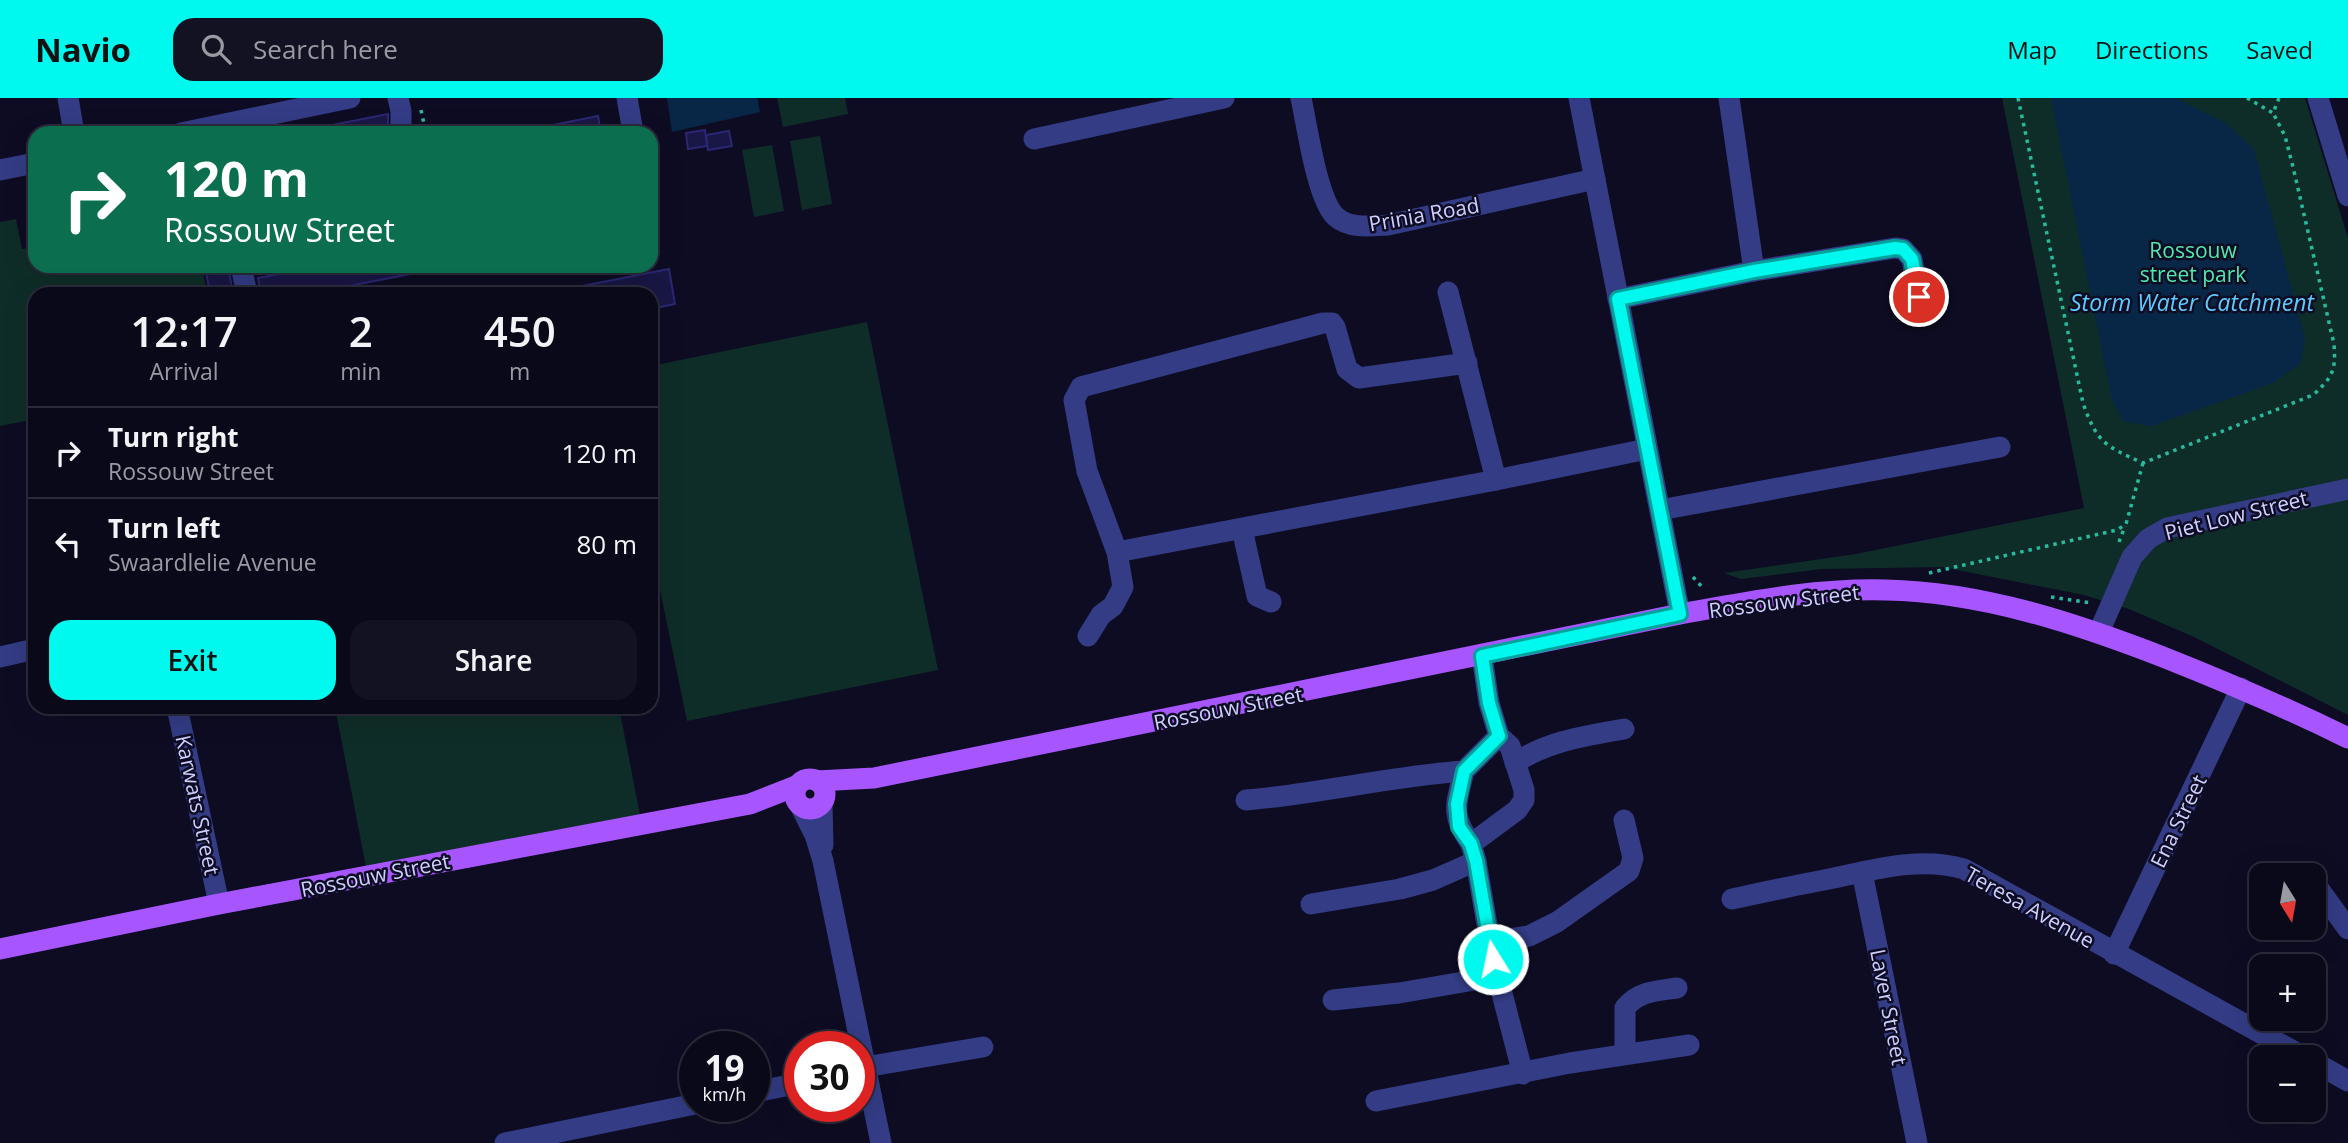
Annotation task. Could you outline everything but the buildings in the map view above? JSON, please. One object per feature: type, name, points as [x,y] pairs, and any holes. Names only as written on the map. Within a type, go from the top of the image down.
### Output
[{"type":"main road","name":"Rossouw Street","points":[[0,949],[219,904],[750,804],[809,797],[874,778],[1680,614],[1835,591],[1930,592],[1987,601],[2099,632],[2241,688],[2348,738]]},
{"type":"street","points":[[68,98],[73,126]]},
{"type":"street","points":[[231,126],[350,98]]},
{"type":"street","points":[[398,98],[401,126]]},
{"type":"street","points":[[627,98],[632,126]]},
{"type":"street","points":[[1034,139],[1224,98]]},
{"type":"street","name":"Prinia Road","points":[[1301,98],[1324,201],[1336,217],[1348,223],[1361,226],[1388,225],[1595,178]]},
{"type":"street","points":[[1579,98],[1680,614]]},
{"type":"street","points":[[1729,98],[1754,271]]},
{"type":"street","points":[[2318,98],[2348,196]]},
{"type":"street","points":[[0,170],[28,164]]},
{"type":"street","points":[[1618,299],[1754,271],[1895,248],[1903,249],[1912,259],[1922,316]]},
{"type":"street","points":[[1448,292],[1496,480]]},
{"type":"street","points":[[1088,636],[1101,615],[1113,606],[1123,587],[1117,552],[1087,471],[1074,400],[1081,387],[1323,323],[1332,323],[1335,327],[1348,369],[1359,378],[1467,363]]},
{"type":"street","points":[[1660,510],[2000,447]]},
{"type":"street","points":[[1117,552],[1647,449]]},
{"type":"street","name":"Piet Low Street","points":[[2099,632],[2132,557],[2148,538],[2167,528],[2344,490]]},
{"type":"street","points":[[1242,529],[1257,596],[1271,602]]},
{"type":"street","points":[[0,657],[28,651]]},
{"type":"street","points":[[1311,904],[1400,889],[1433,880],[1474,852],[1521,805],[1524,790],[1510,746],[1499,736],[1489,703],[1482,656]]},
{"type":"street","name":"Ena Street","points":[[2114,954],[2241,688]]},
{"type":"street","name":"Karwats Street","points":[[178,714],[219,904]]},
{"type":"street","points":[[1515,763],[1536,750],[1572,739],[1624,729]]},
{"type":"street","points":[[1499,736],[1464,771],[1456,815],[1459,827],[1474,852],[1490,942],[1523,1073]]},
{"type":"street","points":[[1246,800],[1286,797],[1417,775],[1464,771]]},
{"type":"street","points":[[809,797],[856,1031]]},
{"type":"street","points":[[1490,942],[1530,936],[1557,922],[1629,871],[1633,858],[1624,820]]},
{"type":"street","name":"Teresa Avenue","points":[[1732,898],[1920,863],[1950,865],[1964,869],[2282,1045]]},
{"type":"street","name":"Laver Street","points":[[1861,872],[1917,1143]]},
{"type":"street","points":[[2326,899],[2348,929]]},
{"type":"street","points":[[1333,1000],[1399,993],[1498,976]]},
{"type":"street","points":[[1625,1054],[1625,1008],[1643,993],[1677,988]]},
{"type":"street","points":[[1376,1101],[1625,1054],[1689,1045]]},
{"type":"street","points":[[875,1065],[984,1047]]},
{"type":"street","points":[[2326,1069],[2348,1081]]},
{"type":"street","points":[[505,1143],[589,1135],[679,1109]]},
{"type":"street","points":[[875,1118],[881,1143]]},
{"type":"path","points":[[419,98],[425,126]]},
{"type":"path","points":[[2018,98],[2083,403],[2101,442],[2143,463],[2313,395],[2326,384],[2333,373],[2334,344],[2286,136],[2273,113],[2247,98]]},
{"type":"path","points":[[2273,113],[2279,98]]},
{"type":"path","points":[[2117,547],[2143,463]]},
{"type":"path","points":[[1939,577],[1926,574],[2117,530],[2126,524]]},
{"type":"path","points":[[1688,568],[1697,584],[1708,591]]},
{"type":"path","points":[[2046,596],[2095,604],[2108,611]]},
{"type":"green space","points":[[777,98],[845,98],[848,114],[783,127]]},
{"type":"green space","name":"Rossouw street park","points":[[2002,98],[2305,98],[2348,238],[2348,715],[2192,636],[2129,609],[2084,595],[1942,567],[1821,569],[1741,579],[1724,573],[1856,554],[2084,508]]},
{"type":"green space","points":[[820,136],[832,204],[802,210],[790,141]]},
{"type":"green space","points":[[772,145],[784,211],[754,217],[742,150]]},
{"type":"green space","points":[[16,219],[22,249],[28,248],[28,273],[203,273],[206,287],[28,287],[28,420],[0,426],[0,222]]},
{"type":"green space","points":[[867,322],[938,670],[687,721],[658,580],[658,365]]},
{"type":"green space","points":[[336,714],[620,714],[641,820],[367,872]]},
{"type":"water","points":[[667,98],[757,98],[760,112],[672,132]]},
{"type":"water","name":"Storm Water Catchment","points":[[2051,98],[2176,98],[2227,124],[2254,149],[2305,338],[2301,363],[2273,383],[2152,426],[2123,421],[2112,400]]},
{"type":"route","points":[[1493,959],[1476,861],[1471,844],[1459,827],[1456,815],[1464,771],[1499,736],[1489,703],[1482,656],[1680,614],[1618,299],[1754,271],[1895,248],[1903,249],[1912,259],[1919,297]]}]
